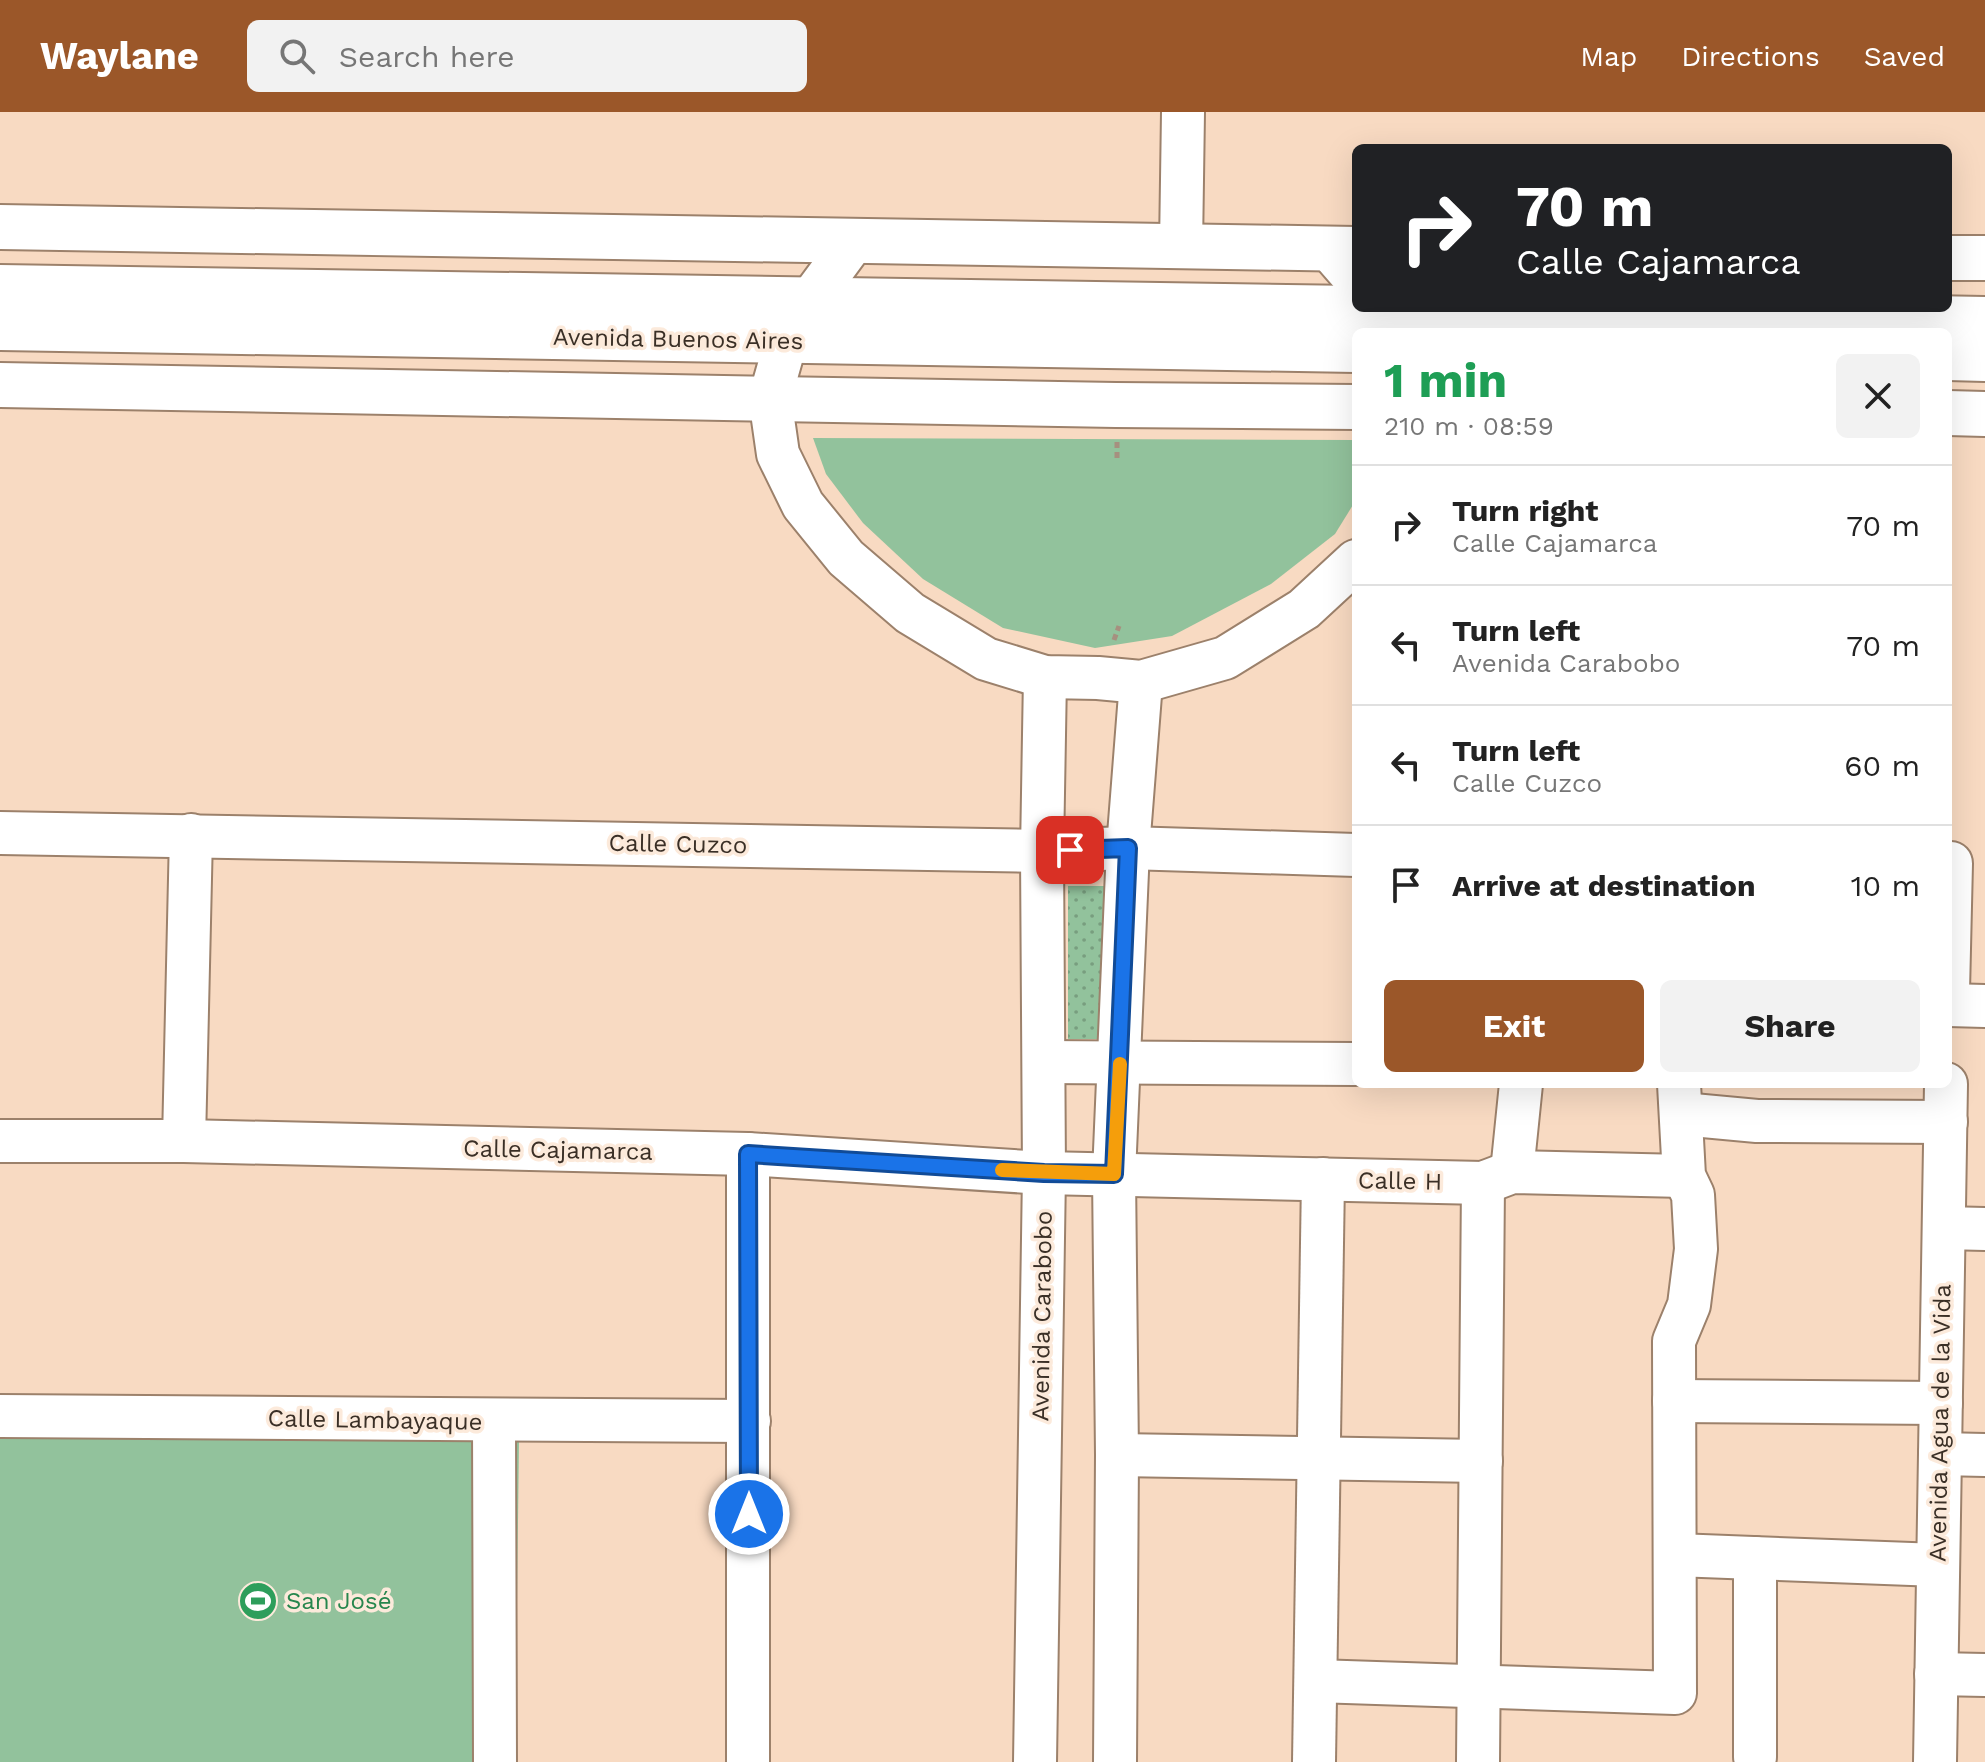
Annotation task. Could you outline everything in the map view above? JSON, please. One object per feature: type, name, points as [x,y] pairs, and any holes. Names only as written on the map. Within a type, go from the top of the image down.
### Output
[{"type":"main road","points":[[0,227],[1181,247],[1347,259]]},
{"type":"main road","points":[[1952,258],[1985,258]]},
{"type":"main road","name":"Avenida Buenos Aires","points":[[0,287],[1352,308]]},
{"type":"main road","name":"Avenida Buenos Aires","points":[[1601,312],[1985,319]]},
{"type":"main road","name":"Avenida Buenos Aires","points":[[0,328],[1352,350]]},
{"type":"main road","points":[[1952,358],[1985,359]]},
{"type":"main road","points":[[0,385],[1352,407]]},
{"type":"main road","points":[[1952,413],[1985,414]]},
{"type":"street","points":[[1181,247],[1183,112]]},
{"type":"street","points":[[853,242],[811,299],[786,341],[770,398],[778,454],[803,505],[846,558],[910,613],[986,659],[1045,677],[1141,682],[1225,658],[1304,609],[1352,565]]},
{"type":"street","points":[[1384,312],[1397,328]]},
{"type":"street","name":"Avenida Carabobo","points":[[1035,1762],[1044,1173],[1042,851],[1045,677]]},
{"type":"street","points":[[1115,1762],[1117,1455],[1114,1174],[1128,848],[1141,682]]},
{"type":"street","name":"Calle Cuzco","points":[[0,833],[1042,851],[1128,848],[1352,855]]},
{"type":"street","points":[[184,1141],[191,835]]},
{"type":"street","points":[[1952,932],[1961,863]]},
{"type":"street","points":[[1952,1005],[1985,1006]]},
{"type":"street","points":[[1044,1062],[1352,1064]]},
{"type":"street","points":[[1478,1762],[1481,1461],[1497,1178],[1520,1088]]},
{"type":"street","points":[[1316,1681],[1675,1693],[1674,1341],[1686,1318],[1696,1249],[1693,1195],[1684,1176],[1680,1099],[1757,1121],[1946,1103]]},
{"type":"street","name":"Avenida Agua de la Vida","points":[[1935,1762],[1946,1103]]},
{"type":"street","name":"Calle Cajamarca","points":[[0,1141],[184,1141],[748,1154],[1044,1173],[1114,1174]]},
{"type":"street","points":[[748,1154],[748,1762]]},
{"type":"street","name":"Calle H","points":[[1114,1174],[1323,1179],[1684,1176]]},
{"type":"street","points":[[1314,1762],[1323,1179]]},
{"type":"street","points":[[1944,1228],[1985,1229]]},
{"type":"street","points":[[1674,1401],[1941,1403]]},
{"type":"street","name":"Calle Lambayaque","points":[[0,1416],[749,1421]]},
{"type":"street","points":[[494,1421],[495,1762]]},
{"type":"street","points":[[1940,1454],[1985,1455]]},
{"type":"street","points":[[1117,1455],[1481,1461]]},
{"type":"street","points":[[1676,1555],[1938,1565]]},
{"type":"street","points":[[1755,1558],[1755,1757]]},
{"type":"street","points":[[1936,1674],[1985,1675]]},
{"type":"green space","points":[[813,438],[1352,440],[1352,506],[1335,534],[1271,584],[1172,636],[1095,648],[1003,628],[923,579],[863,523],[826,474]]},
{"type":"green space","points":[[1068,886],[1108,886],[1107,1039],[1068,1039]]},
{"type":"green space","name":"San José","points":[[0,1431],[519,1441],[515,1762],[0,1762]]},
{"type":"slow traffic","points":[[1002,1170],[1114,1174],[1120,1064]]},
{"type":"place","name":"San José","points":[[258,1601]]},
{"type":"route","points":[[749,1514],[748,1154],[1044,1173],[1114,1174],[1128,848],[1070,850]]}]
